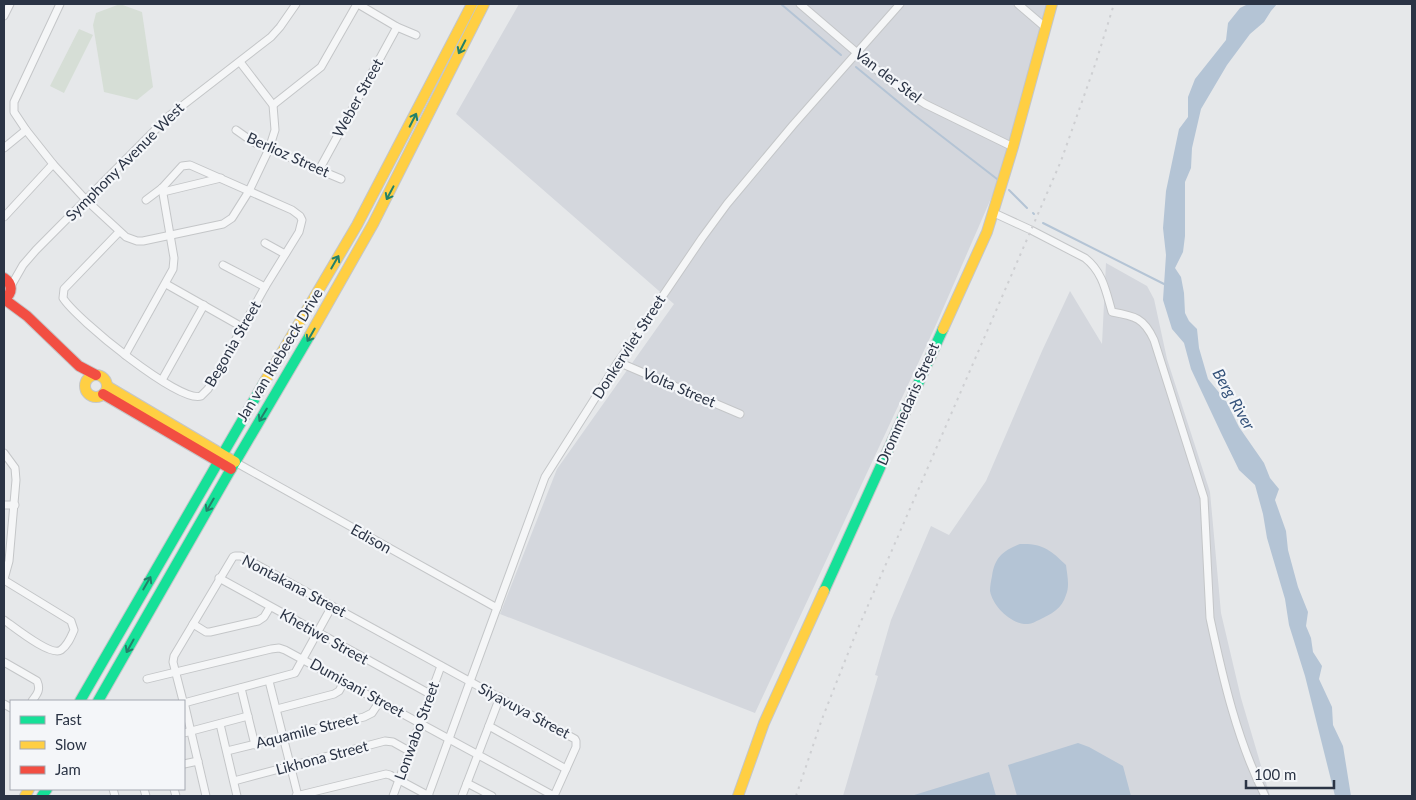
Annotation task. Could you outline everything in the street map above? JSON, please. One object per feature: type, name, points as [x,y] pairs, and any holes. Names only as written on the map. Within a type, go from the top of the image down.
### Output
[{"type":"main road","name":"Jan van Riebeeck Drive","points":[[81,700],[219,458],[357,225],[472,4]]},
{"type":"main road","name":"Jan van Riebeeck Drive","points":[[99,700],[373,224],[484,4]]},
{"type":"main road","name":"Drommedaris Street","points":[[738,796],[764,723],[977,255],[994,213],[1052,4]]},
{"type":"main road","points":[[7,287],[28,316],[79,366],[104,378],[105,390],[100,396],[92,396],[88,393],[79,366]]},
{"type":"main road","points":[[85,386],[88,378],[96,375]]},
{"type":"main road","points":[[105,390],[233,466]]},
{"type":"street","points":[[4,13],[10,4]]},
{"type":"street","points":[[60,4],[14,102],[14,112],[53,164],[86,200],[119,232],[137,241],[223,224],[236,214],[269,148],[275,130],[273,105],[240,62]]},
{"type":"street","name":"Symphony Avenue West","points":[[7,287],[23,265],[169,116],[271,37],[296,4]]},
{"type":"street","points":[[273,105],[321,66],[358,4],[397,27],[416,35]]},
{"type":"street","name":"Van der Stel","points":[[800,4],[907,94],[1013,147]]},
{"type":"street","name":"Donkervilet Street","points":[[428,796],[545,477],[618,362],[727,204],[900,4]]},
{"type":"street","points":[[1018,4],[1046,28]]},
{"type":"street","name":"Weber Street","points":[[319,170],[397,27]]},
{"type":"street","points":[[4,148],[26,130]]},
{"type":"street","name":"Berlioz Street","points":[[236,130],[245,137],[342,179]]},
{"type":"street","points":[[4,217],[53,164]]},
{"type":"street","points":[[146,200],[162,190],[182,166],[185,165],[195,166],[249,191]]},
{"type":"street","points":[[162,190],[221,178]]},
{"type":"street","points":[[125,355],[166,284],[174,265],[162,190]]},
{"type":"street","name":"Begonia Street","points":[[119,232],[64,289],[62,295],[64,301],[81,319],[125,355],[191,397],[201,396],[208,389],[301,227],[302,220],[300,216],[292,210],[249,191]]},
{"type":"street","points":[[994,213],[1086,258],[1093,264],[1103,280],[1112,312],[1138,319],[1145,324],[1154,340],[1204,498],[1210,618],[1213,633],[1245,754],[1265,796]]},
{"type":"street","points":[[265,243],[285,254]]},
{"type":"street","points":[[223,265],[265,287]]},
{"type":"street","points":[[166,284],[242,327]]},
{"type":"street","points":[[162,380],[204,306]]},
{"type":"street","name":"Volta Street","points":[[618,362],[740,414]]},
{"type":"street","points":[[4,454],[13,464],[16,474],[9,561],[4,580],[71,621],[74,630],[61,651],[55,652],[47,649],[4,620]]},
{"type":"street","name":"Edison","points":[[233,466],[245,468],[497,608]]},
{"type":"street","points":[[4,505],[15,505]]},
{"type":"street","name":"Nontakana Street","points":[[183,700],[173,662],[174,656],[219,578],[232,557],[235,556],[241,556],[471,682]]},
{"type":"street","name":"Khetiwe Street","points":[[219,578],[430,694]]},
{"type":"street","points":[[185,702],[295,673],[332,606]]},
{"type":"street","points":[[193,624],[206,632],[239,626],[261,620],[270,607]]},
{"type":"street","name":"Dumisani Street","points":[[147,679],[279,648],[304,659],[554,796]]},
{"type":"street","points":[[4,662],[37,681],[39,690],[33,700]]},
{"type":"street","name":"Lonwabo Street","points":[[394,796],[441,666]]},
{"type":"street","points":[[269,681],[297,796],[382,774],[390,775],[428,796]]},
{"type":"street","points":[[277,709],[334,694],[339,691],[344,682]]},
{"type":"street","name":"Siyavuya Street","points":[[471,682],[575,739],[576,747],[554,796]]},
{"type":"street","points":[[241,688],[255,744]]},
{"type":"street","points":[[462,796],[500,697]]},
{"type":"street","name":"Aquamile Street","points":[[227,751],[284,738],[368,715],[380,701]]},
{"type":"street","name":"Nontakana Street","points":[[185,712],[187,732],[198,761],[206,796]]},
{"type":"street","points":[[187,732],[248,716]]},
{"type":"street","points":[[220,724],[237,796]]},
{"type":"street","points":[[489,726],[566,769]]},
{"type":"street","name":"Likhona Street","points":[[234,780],[385,741],[393,742],[409,751]]},
{"type":"street","points":[[185,764],[198,761]]},
{"type":"street","points":[[468,783],[492,796]]},
{"type":"shaded area","points":[[120,4],[142,12],[153,87],[137,100],[104,92],[93,25],[96,13]]},
{"type":"shaded area","points":[[519,4],[1051,4],[996,187],[935,327],[755,713],[500,614],[557,469],[674,304],[456,114]]},
{"type":"shaded area","points":[[79,29],[93,35],[64,93],[50,86]]},
{"type":"shaded area","points":[[1106,263],[1147,286],[1154,299],[1167,359],[1210,492],[1221,613],[1241,698],[1270,796],[843,796],[878,676],[875,675],[891,620],[931,526],[949,535],[986,481],[1070,291],[1102,344]]},
{"type":"water","points":[[1248,4],[1277,4],[1264,22],[1250,34],[1227,65],[1201,109],[1192,148],[1191,168],[1185,182],[1185,236],[1183,252],[1175,268],[1181,277],[1185,313],[1189,321],[1197,329],[1199,348],[1208,379],[1226,401],[1239,427],[1264,463],[1270,478],[1279,489],[1275,500],[1286,531],[1288,550],[1298,587],[1308,612],[1306,626],[1311,638],[1313,652],[1322,666],[1319,679],[1332,707],[1333,725],[1343,746],[1351,796],[1335,796],[1305,676],[1289,625],[1285,599],[1267,538],[1255,485],[1239,470],[1191,369],[1184,343],[1172,329],[1163,300],[1166,255],[1163,228],[1166,191],[1179,129],[1188,117],[1188,97],[1195,79],[1226,40],[1228,23],[1240,8]]},
{"type":"water","points":[[1020,544],[1046,548],[1066,565],[1068,584],[1062,604],[1052,613],[1029,624],[1016,622],[1004,614],[995,603],[990,591],[993,569],[998,559],[1004,552]]},
{"type":"water","points":[[1078,743],[1123,766],[1131,796],[1017,796],[1008,765]]},
{"type":"water","points":[[989,772],[996,796],[911,796]]},
{"type":"waterway","points":[[781,4],[841,55]]},
{"type":"waterway","points":[[856,67],[997,179]]},
{"type":"waterway","points":[[1009,190],[1027,208]]},
{"type":"waterway","points":[[1043,223],[1166,285]]},
{"type":"railway","points":[[796,796],[822,719],[856,633],[1061,161],[1114,4]]},
{"type":"traffic: fast","points":[[824,591],[943,329]]},
{"type":"traffic: fast","points":[[99,700],[310,335]]},
{"type":"traffic: fast","points":[[81,700],[265,381]]},
{"type":"traffic: fast","points":[[42,796],[46,790]]},
{"type":"traffic: slow","points":[[265,381],[357,225],[472,4]]},
{"type":"traffic: slow","points":[[310,335],[373,224],[484,4]]},
{"type":"traffic: slow","points":[[943,329],[987,232],[1013,147],[1052,4]]},
{"type":"traffic: slow","points":[[96,375],[106,382],[107,386],[100,396],[96,397],[86,390],[85,386],[92,376],[96,375]]},
{"type":"traffic: slow","points":[[107,386],[235,462]]},
{"type":"traffic: slow","points":[[738,796],[764,723],[824,591]]},
{"type":"traffic: slow","points":[[25,796],[28,790]]},
{"type":"traffic: jam","points":[[4,278],[11,288],[9,294],[4,299],[27,316],[79,366],[96,375]]},
{"type":"traffic: jam","points":[[103,394],[231,469]]},
{"type":"water label","name":"Berg River","points":[[1234,399]]}]
